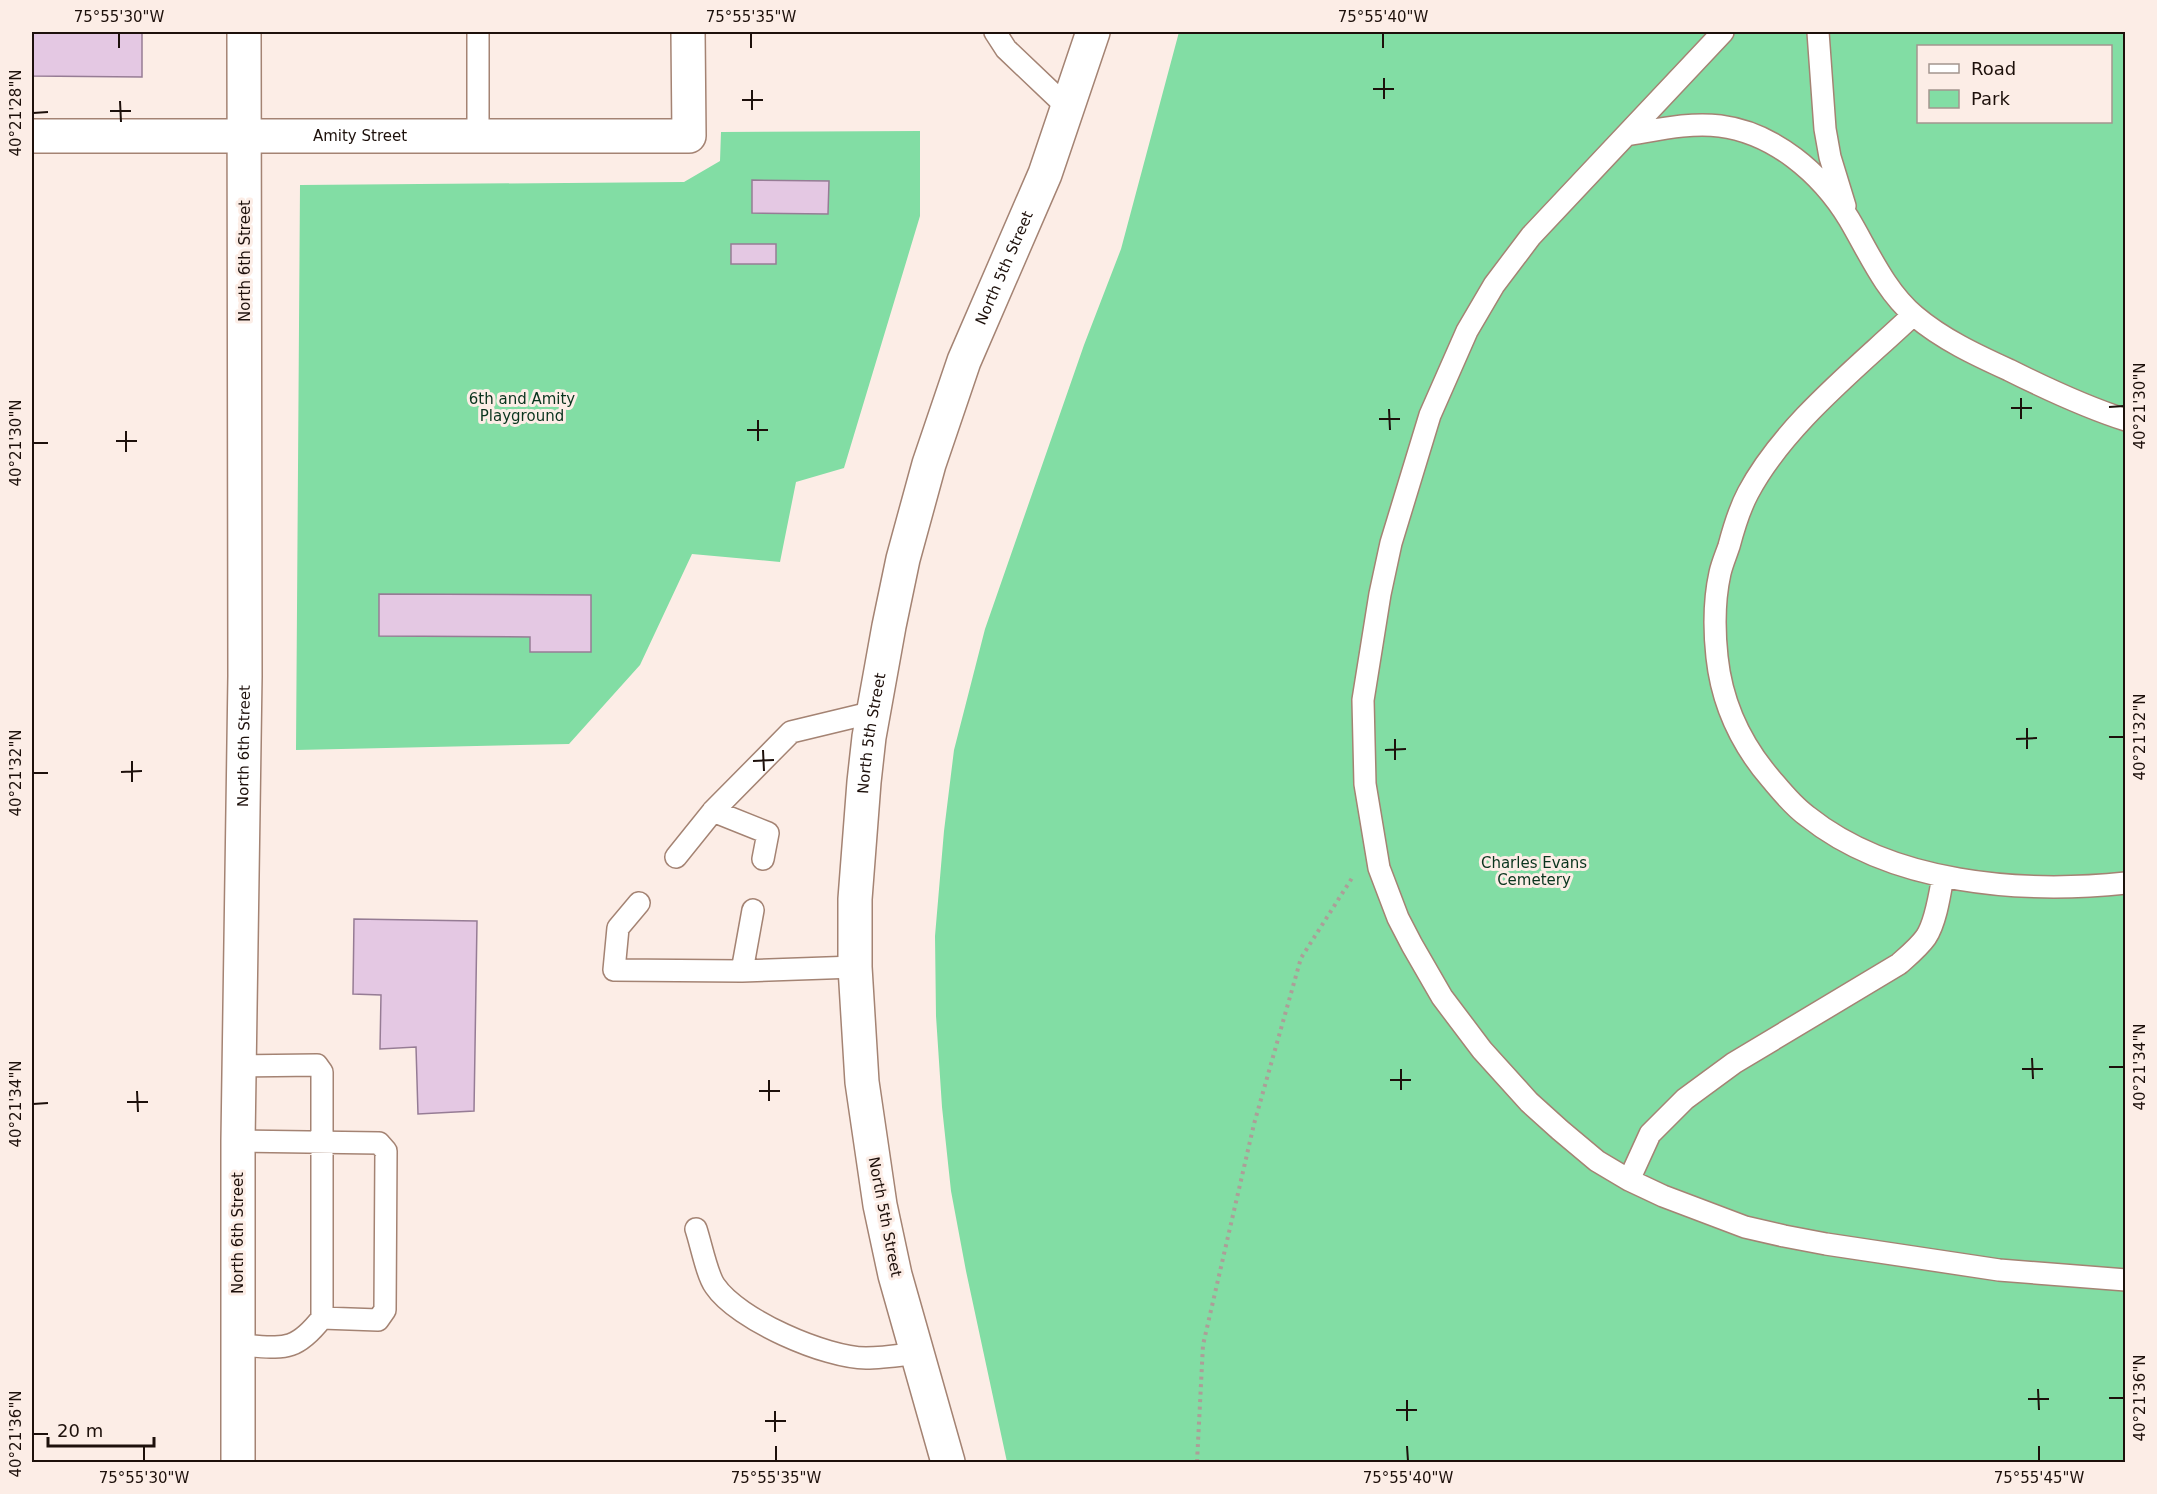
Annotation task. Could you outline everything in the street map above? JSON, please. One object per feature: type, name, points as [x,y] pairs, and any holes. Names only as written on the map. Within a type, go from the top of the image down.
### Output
[{"type":"street","name":"North 6th Street","points":[[238,1462],[238,1141],[245,682],[244,32]]},
{"type":"street","name":"Amity Street","points":[[32,136],[688,136],[688,32]]},
{"type":"street","name":"North 5th Street","points":[[948,1462],[895,1275],[880,1205],[862,1082],[855,967],[855,899],[864,782],[889,626],[903,559],[928,464],[964,361],[1045,174],[1093,32]]},
{"type":"lane","points":[[478,32],[478,136]]},
{"type":"lane","points":[[995,32],[1006,49],[1068,108]]},
{"type":"lane","points":[[1723,32],[1531,236],[1494,285],[1467,332],[1430,415],[1391,543],[1366,673],[1363,700],[1365,784],[1379,868],[1398,918],[1442,997],[1461,1023],[1529,1102],[1597,1161],[1629,1180],[1663,1196],[1745,1227],[1794,1238],[2000,1270],[2126,1280]]},
{"type":"lane","points":[[1818,32],[1825,129],[1830,158],[1848,218]]},
{"type":"lane","points":[[1626,135],[1688,125],[1720,126],[1760,138],[1777,146],[1821,183],[1848,218],[1887,284],[1913,315],[1943,336],[1978,355],[2059,394],[2126,420]]},
{"type":"lane","points":[[1913,315],[1802,420],[1762,470],[1735,520],[1720,571],[1715,616],[1715,639],[1720,678],[1729,711],[1753,758],[1786,798],[1825,830],[1853,846],[1943,876],[2023,887],[2126,883]]},
{"type":"lane","points":[[676,857],[713,811],[791,732],[874,712]]},
{"type":"lane","points":[[713,811],[768,832],[763,859]]},
{"type":"lane","points":[[1629,1180],[1650,1134],[1685,1099],[1734,1063],[1899,964],[1915,949],[1928,935],[1943,876]]},
{"type":"lane","points":[[639,903],[618,928],[614,970],[742,971],[855,967]]},
{"type":"lane","points":[[742,971],[753,910]]},
{"type":"lane","points":[[238,1346],[294,1345],[308,1335],[322,1318],[322,1072],[317,1065],[239,1066]]},
{"type":"lane","points":[[238,1141],[379,1143],[386,1151],[385,1310],[378,1320],[322,1318]]},
{"type":"lane","points":[[696,1229],[714,1286],[735,1308],[765,1325],[815,1348],[865,1358],[917,1353]]},
{"type":"path","points":[[1197,1462],[1203,1345],[1254,1124],[1301,958],[1375,842]]},
{"type":"green space","name":"Charles Evans Cemetery","points":[[1179,32],[2125,32],[2125,1462],[1007,1462],[951,1191],[936,1016],[935,936],[954,750],[985,629],[1084,345],[1121,249]]},
{"type":"green space","name":"6th and Amity Playground","points":[[920,131],[920,216],[844,468],[796,482],[780,562],[692,554],[640,665],[569,744],[296,750],[300,185],[684,182],[720,161],[721,132]]},
{"type":"building","points":[[32,32],[142,32],[142,77],[32,76]]},
{"type":"building","points":[[752,180],[829,181],[828,214],[752,213]]},
{"type":"building","points":[[731,244],[776,244],[776,264],[731,264]]},
{"type":"building","points":[[379,594],[591,595],[591,652],[530,652],[530,637],[379,636]]},
{"type":"building","points":[[354,919],[477,921],[474,1111],[418,1114],[416,1047],[380,1049],[381,995],[353,994]]}]
